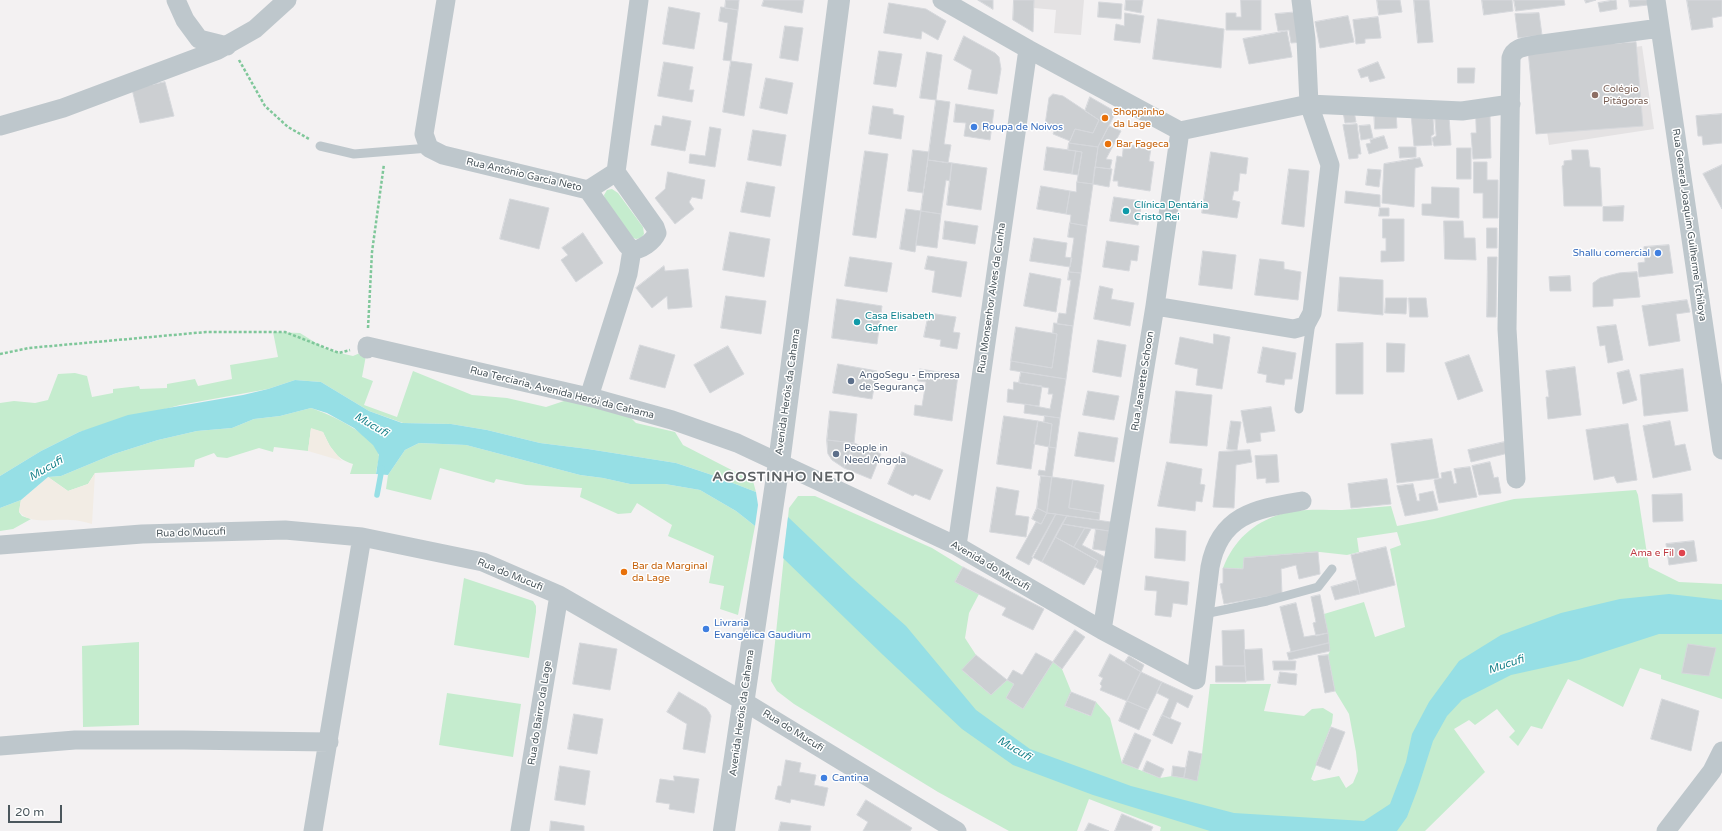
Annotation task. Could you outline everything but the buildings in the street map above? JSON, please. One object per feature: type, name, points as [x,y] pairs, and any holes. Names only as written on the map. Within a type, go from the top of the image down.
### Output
[{"type":"street","points":[[176,0],[185,20],[199,39],[228,45]]},
{"type":"street","points":[[0,126],[63,108],[228,45],[255,29],[287,0]]},
{"type":"street","points":[[429,148],[424,134],[446,0]]},
{"type":"street","points":[[632,250],[638,250],[654,239],[657,233],[655,227],[616,172],[639,0]]},
{"type":"street","name":"Avenida Heróis da Cahama","points":[[724,831],[778,463],[839,0]]},
{"type":"street","points":[[942,0],[1028,49],[1180,131],[1308,104],[1462,111],[1511,104]]},
{"type":"street","points":[[1155,306],[1294,329],[1305,326],[1312,312],[1330,165],[1308,104],[1306,39],[1301,0]]},
{"type":"street","name":"Rua General Joaquim Guilherme Tchiloya","points":[[1656,0],[1722,450]]},
{"type":"street","points":[[1516,479],[1507,329],[1511,58],[1513,52],[1518,49],[1535,45],[1660,28]]},
{"type":"street","name":"Rua Monsenhor Alves da Cunha","points":[[957,546],[1028,49]]},
{"type":"street","name":"Rua Jeanette Schoon","points":[[1102,630],[1155,306],[1180,131]]},
{"type":"street","name":"Rua António Garcia Neto","points":[[429,148],[443,155],[588,190],[616,172]]},
{"type":"street","points":[[588,190],[632,250],[628,274],[589,397]]},
{"type":"street","name":"Rua Terciaria, Avenida Herói da Cahama","points":[[367,348],[589,397],[672,420],[737,443],[778,463]]},
{"type":"street","name":"Avenida do Mucufi","points":[[778,463],[957,546],[1102,630],[1196,680],[1204,614]]},
{"type":"street","points":[[1204,614],[1213,553],[1220,538],[1231,524],[1252,513],[1273,506],[1302,501]]},
{"type":"street","name":"Rua do Mucufi","points":[[0,544],[142,534],[285,530],[362,537],[483,562],[559,595],[743,701],[938,826],[957,831]]},
{"type":"street","points":[[313,831],[362,537]]},
{"type":"street","name":"Rua do Bairro da Lage","points":[[520,831],[559,595]]},
{"type":"street","points":[[0,746],[83,740],[329,742]]},
{"type":"street","points":[[1666,831],[1712,771],[1722,751]]},
{"type":"lane","points":[[320,146],[354,154],[429,148]]},
{"type":"lane","points":[[1299,409],[1312,312]]},
{"type":"lane","points":[[1204,614],[1267,601],[1318,587],[1332,569]]},
{"type":"path","points":[[228,45],[247,73],[264,106],[288,127],[320,146]]},
{"type":"path","points":[[0,354],[28,348],[206,332],[285,332],[339,353],[367,348],[372,252],[385,152]]},
{"type":"shaded area","points":[[1034,0],[1084,0],[1081,35],[1054,33],[1056,10],[1034,8]]},
{"type":"shaded area","name":"Colégio Pitágoras","points":[[1642,46],[1654,129],[1549,145],[1536,61]]},
{"type":"green space","points":[[612,189],[618,193],[643,227],[644,234],[641,238],[636,239],[630,237],[605,201],[604,195],[607,190]]},
{"type":"green space","points":[[273,332],[300,333],[324,348],[353,356],[367,350],[362,377],[373,381],[364,405],[397,417],[413,371],[472,395],[507,398],[546,407],[570,399],[625,412],[636,423],[675,432],[683,445],[753,481],[756,492],[676,463],[540,443],[487,430],[451,424],[403,423],[369,411],[321,382],[295,380],[268,389],[180,405],[79,432],[41,451],[0,476],[0,403],[14,401],[35,403],[48,400],[58,374],[75,373],[87,376],[92,397],[113,393],[113,389],[139,386],[140,389],[167,388],[167,384],[195,379],[198,386],[232,379],[230,365],[278,357]]},
{"type":"green space","points":[[311,408],[340,420],[370,440],[376,448],[379,456],[376,474],[350,474],[353,464],[342,459],[334,452],[323,432],[311,429],[308,451],[274,447],[273,452],[259,448],[227,458],[217,457],[214,453],[195,460],[194,467],[95,473],[88,484],[68,491],[48,477],[61,476],[114,454],[158,440],[197,431],[232,428],[254,419],[280,416]]},
{"type":"green space","points":[[419,443],[466,445],[580,475],[630,484],[665,484],[700,490],[736,511],[755,526],[738,615],[720,609],[724,586],[709,583],[714,556],[668,536],[672,525],[637,503],[631,513],[618,514],[580,497],[582,488],[526,485],[496,479],[494,483],[440,468],[431,500],[386,489],[388,475],[405,450]]},
{"type":"green space","points":[[1636,490],[1649,567],[1679,582],[1722,584],[1722,699],[1661,679],[1661,675],[1640,668],[1623,707],[1568,679],[1542,729],[1531,726],[1518,746],[1509,737],[1515,731],[1497,709],[1475,725],[1469,720],[1454,729],[1485,772],[1425,831],[1160,831],[1161,827],[1089,799],[1077,831],[1009,831],[938,792],[794,704],[777,691],[771,681],[789,508],[798,496],[815,496],[932,548],[963,567],[955,582],[979,594],[969,613],[965,638],[976,655],[963,671],[991,695],[1007,680],[1014,684],[1006,698],[1023,709],[1053,662],[1062,669],[1071,691],[1065,706],[1090,716],[1096,702],[1110,718],[1122,763],[1160,778],[1172,776],[1197,780],[1202,754],[1210,684],[1271,684],[1264,711],[1304,716],[1312,709],[1323,708],[1333,714],[1332,723],[1311,779],[1314,781],[1339,776],[1346,788],[1353,783],[1358,771],[1356,752],[1349,714],[1335,691],[1328,655],[1330,651],[1324,614],[1364,602],[1375,637],[1405,627],[1390,549],[1401,545],[1397,532],[1357,538],[1359,552],[1347,555],[1320,552],[1245,558],[1243,569],[1223,568],[1239,541],[1262,522],[1281,514],[1295,511],[1342,510],[1391,506],[1397,526],[1434,519],[1514,499]]},
{"type":"green space","points":[[21,500],[19,512],[22,516],[31,519],[13,529],[0,531],[0,508]]},
{"type":"green space","points":[[464,578],[533,601],[536,606],[536,612],[529,658],[454,645]]},
{"type":"green space","points":[[139,642],[139,725],[83,727],[82,646]]},
{"type":"green space","points":[[447,693],[521,704],[513,757],[439,745]]},
{"type":"sand","points":[[311,428],[323,432],[330,446],[342,461],[308,451]]},
{"type":"sand","points":[[95,473],[92,524],[73,520],[36,520],[23,516],[19,511],[21,500],[48,477],[68,491],[88,484]]},
{"type":"water","name":"Mucufi","points":[[295,380],[321,382],[369,411],[402,423],[451,424],[487,430],[540,443],[676,463],[756,492],[758,505],[755,526],[736,511],[700,490],[665,484],[630,484],[580,475],[466,445],[419,443],[405,450],[388,475],[376,474],[379,455],[373,445],[354,428],[327,413],[311,408],[280,416],[254,419],[232,428],[197,431],[158,440],[114,454],[61,476],[48,477],[21,500],[0,508],[0,476],[41,451],[79,432],[128,415],[243,395]]},
{"type":"water","name":"Mucufi","points":[[788,517],[852,578],[906,626],[976,710],[1030,749],[1131,786],[1234,813],[1364,821],[1390,804],[1406,762],[1412,734],[1429,702],[1459,661],[1501,635],[1561,613],[1620,599],[1669,594],[1722,600],[1722,634],[1659,634],[1579,660],[1511,675],[1462,700],[1447,716],[1433,741],[1407,817],[1397,831],[1210,831],[1093,795],[1013,765],[962,729],[783,558]]},
{"type":"waterway","points":[[377,495],[382,468]]},
{"type":"place","name":"Colégio Pitágoras","points":[[1595,95]]},
{"type":"place","name":"Shoppinho da Lage","points":[[1105,118]]},
{"type":"place","name":"Roupa de Noivos","points":[[974,127]]},
{"type":"place","name":"Bar Fageca","points":[[1108,144]]},
{"type":"place","name":"Clínica Dentária Cristo Rei","points":[[1126,211]]},
{"type":"place","name":"Shallu comercial","points":[[1658,253]]},
{"type":"place","name":"Casa Elisabeth Gafner","points":[[857,322]]},
{"type":"place","name":"AngoSegu - Empresa de Segurança","points":[[851,381]]},
{"type":"place","name":"People in Need Angola","points":[[836,454]]},
{"type":"place","name":"Ama e Fil","points":[[1682,553]]},
{"type":"place","name":"Bar da Marginal da Lage","points":[[624,572]]},
{"type":"place","name":"Livraria Evangélica Gaudium","points":[[706,629]]},
{"type":"place","name":"Cantina","points":[[824,778]]},
{"type":"district","name":"AGOSTINHO NETO","points":[[784,477]]}]
